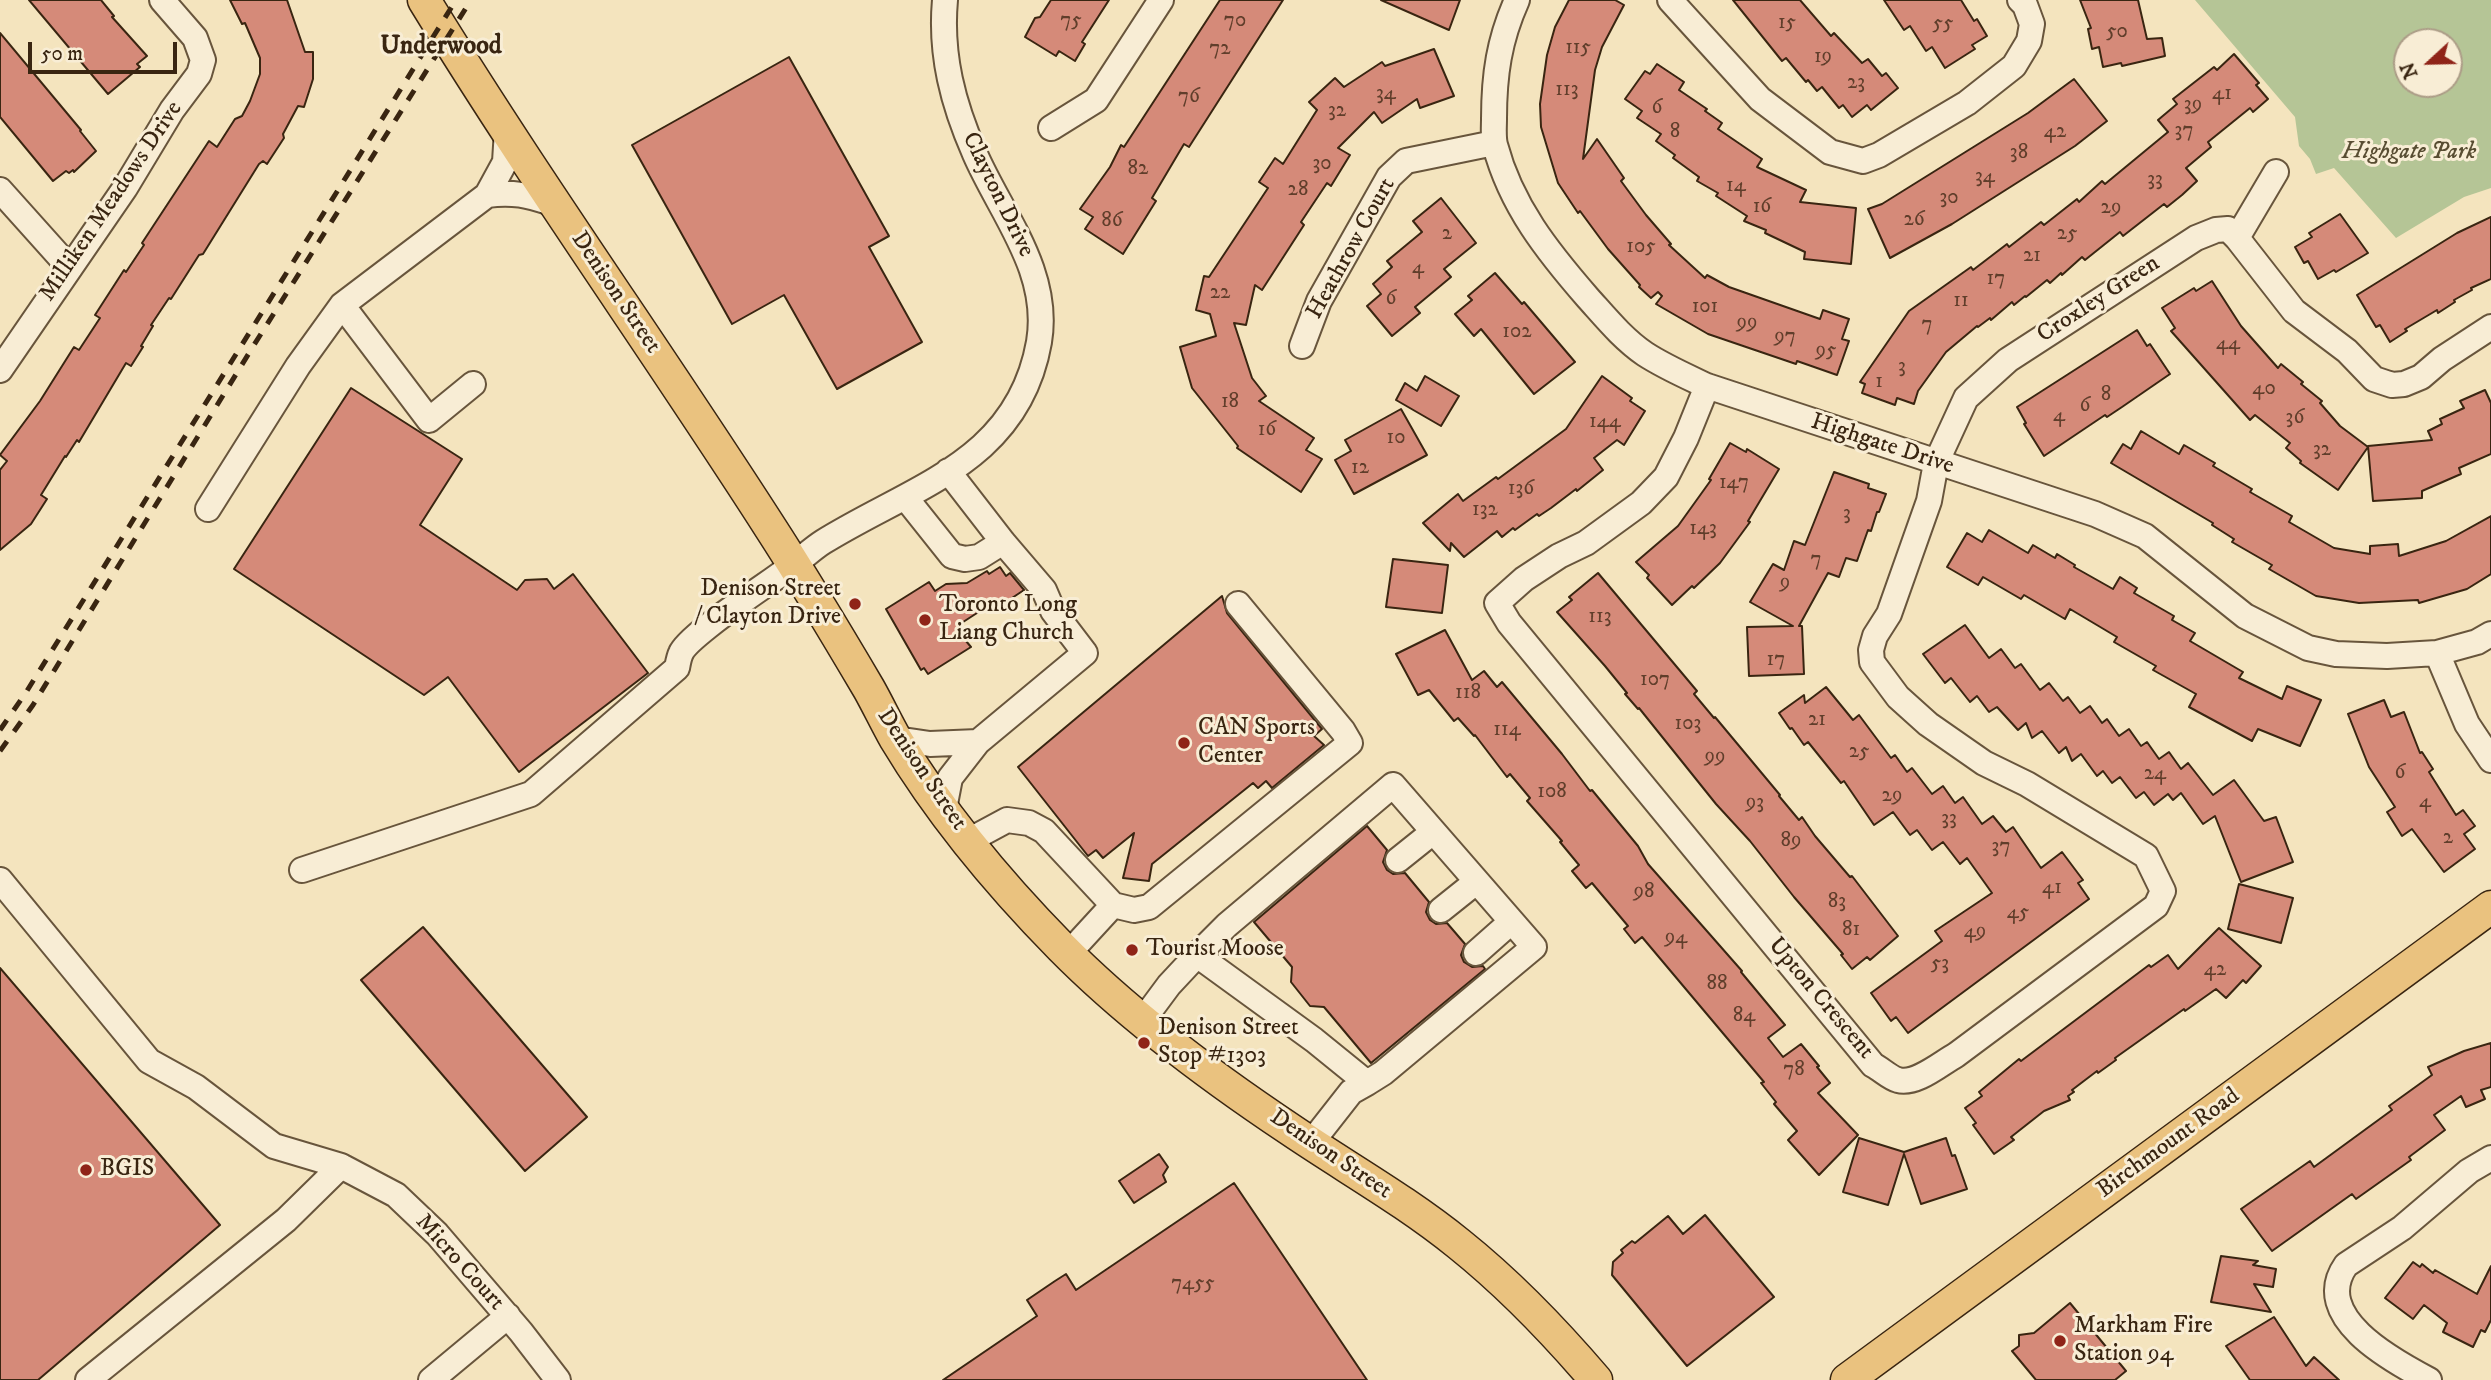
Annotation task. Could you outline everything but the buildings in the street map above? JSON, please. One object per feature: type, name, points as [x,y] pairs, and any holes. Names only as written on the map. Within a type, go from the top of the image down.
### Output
[{"type":"main road","name":"Denison Street","points":[[424,0],[555,204],[663,363],[794,565],[872,693],[896,739],[944,809],[999,879],[1068,954],[1120,1002],[1197,1062],[1460,1244],[1569,1348],[1596,1380]]},
{"type":"main road","name":"Birchmount Road","points":[[1847,1380],[2491,907]]},
{"type":"street","name":"Milliken Meadows Drive","points":[[0,370],[125,188],[172,110],[199,74],[203,60],[195,38],[162,0]]},
{"type":"street","name":"Clayton Drive","points":[[302,870],[531,794],[677,668],[681,650],[725,613],[821,543],[948,471],[995,436],[1027,384],[1039,340],[1040,306],[1031,264],[976,156],[955,105],[944,52],[945,0]]},
{"type":"street","points":[[1051,128],[1096,100],[1161,0]]},
{"type":"street","name":"Highgate Drive","points":[[1517,0],[1504,28],[1497,59],[1494,143],[1517,204],[1554,260],[1615,328],[1643,353],[1707,386],[2095,514],[2145,536],[2245,616],[2308,648],[2336,654],[2387,656],[2437,653],[2477,642],[2491,634]]},
{"type":"street","points":[[1670,0],[1760,99],[1830,152],[1863,161],[1880,155],[1967,103],[2014,66],[2029,41],[2032,24],[2025,5],[2020,0]]},
{"type":"street","points":[[208,509],[298,366],[342,305],[487,195],[505,162],[507,130]]},
{"type":"street","name":"Heathrow Court","points":[[1302,346],[1320,302],[1389,177],[1406,161],[1494,143]]},
{"type":"street","points":[[2276,172],[2237,238],[2294,312],[2347,351],[2374,379],[2392,385],[2404,384],[2421,377],[2442,359],[2491,327]]},
{"type":"street","points":[[0,190],[69,267]]},
{"type":"street","points":[[487,195],[508,192],[555,204]]},
{"type":"street","name":"Croxley Green","points":[[1937,463],[1966,398],[2008,360],[2196,237],[2228,229],[2237,238]]},
{"type":"street","points":[[342,305],[429,420],[472,384]]},
{"type":"street","name":"Upton Crescent","points":[[1707,386],[1666,478],[1641,503],[1586,543],[1559,556],[1524,579],[1497,603],[1509,623],[1873,1065],[1898,1080],[1917,1080],[1955,1055],[2156,906],[2163,891],[2146,856],[2027,784],[1983,763],[1928,723],[1898,696],[1872,662],[1871,650],[1875,636],[1889,614],[1929,501],[1937,463]]},
{"type":"street","points":[[944,809],[950,778],[978,743],[1085,653],[1052,611],[1044,590],[948,471]]},
{"type":"street","points":[[905,497],[951,556],[965,559],[979,557],[1003,542]]},
{"type":"street","points":[[968,841],[1007,820],[1029,823],[1044,831],[1113,905],[1134,910],[1149,906],[1350,743],[1238,604]]},
{"type":"street","points":[[2437,653],[2467,724],[2491,760]]},
{"type":"street","points":[[896,739],[930,744],[978,743]]},
{"type":"street","points":[[1143,1020],[1169,985],[1227,925],[1393,785],[1534,947],[1383,1073],[1351,1092],[1311,1143]]},
{"type":"street","points":[[1398,860],[1433,832]]},
{"type":"street","name":"Micro Court","points":[[0,880],[149,1061],[196,1087],[274,1146],[341,1166],[396,1195],[437,1234],[508,1316],[558,1380]]},
{"type":"street","points":[[1441,910],[1476,882]]},
{"type":"street","points":[[1068,954],[1113,905]]},
{"type":"street","points":[[1476,953],[1511,922]]},
{"type":"street","points":[[1197,955],[1314,1040],[1367,1083]]},
{"type":"street","points":[[2429,1380],[2404,1367],[2360,1336],[2342,1311],[2335,1295],[2340,1274],[2346,1265],[2402,1228],[2469,1171],[2491,1158]]},
{"type":"street","points":[[88,1380],[286,1220],[341,1166]]},
{"type":"street","points":[[431,1380],[508,1316]]},
{"type":"green space","name":"Highgate Park","points":[[2195,0],[2491,0],[2491,188],[2464,197],[2396,238],[2334,168],[2316,174],[2310,159],[2299,146],[2295,117]]},
{"type":"railway","points":[[0,730],[25,694],[456,0]]},
{"type":"railway","points":[[0,751],[33,705],[254,345],[471,0]]},
{"type":"place","name":"Denison Street / Clayton Drive","points":[[855,604]]},
{"type":"place","name":"Toronto Long Liang Church","points":[[925,620]]},
{"type":"place","name":"CAN Sports Center","points":[[1184,743]]},
{"type":"place","name":"Tourist Moose","points":[[1132,950]]},
{"type":"place","name":"Denison Street Stop #1303","points":[[1144,1043]]},
{"type":"place","name":"BGIS","points":[[86,1170]]},
{"type":"place","name":"Markham Fire Station 94","points":[[2060,1341]]},
{"type":"district","name":"Underwood","points":[[441,48]]}]
